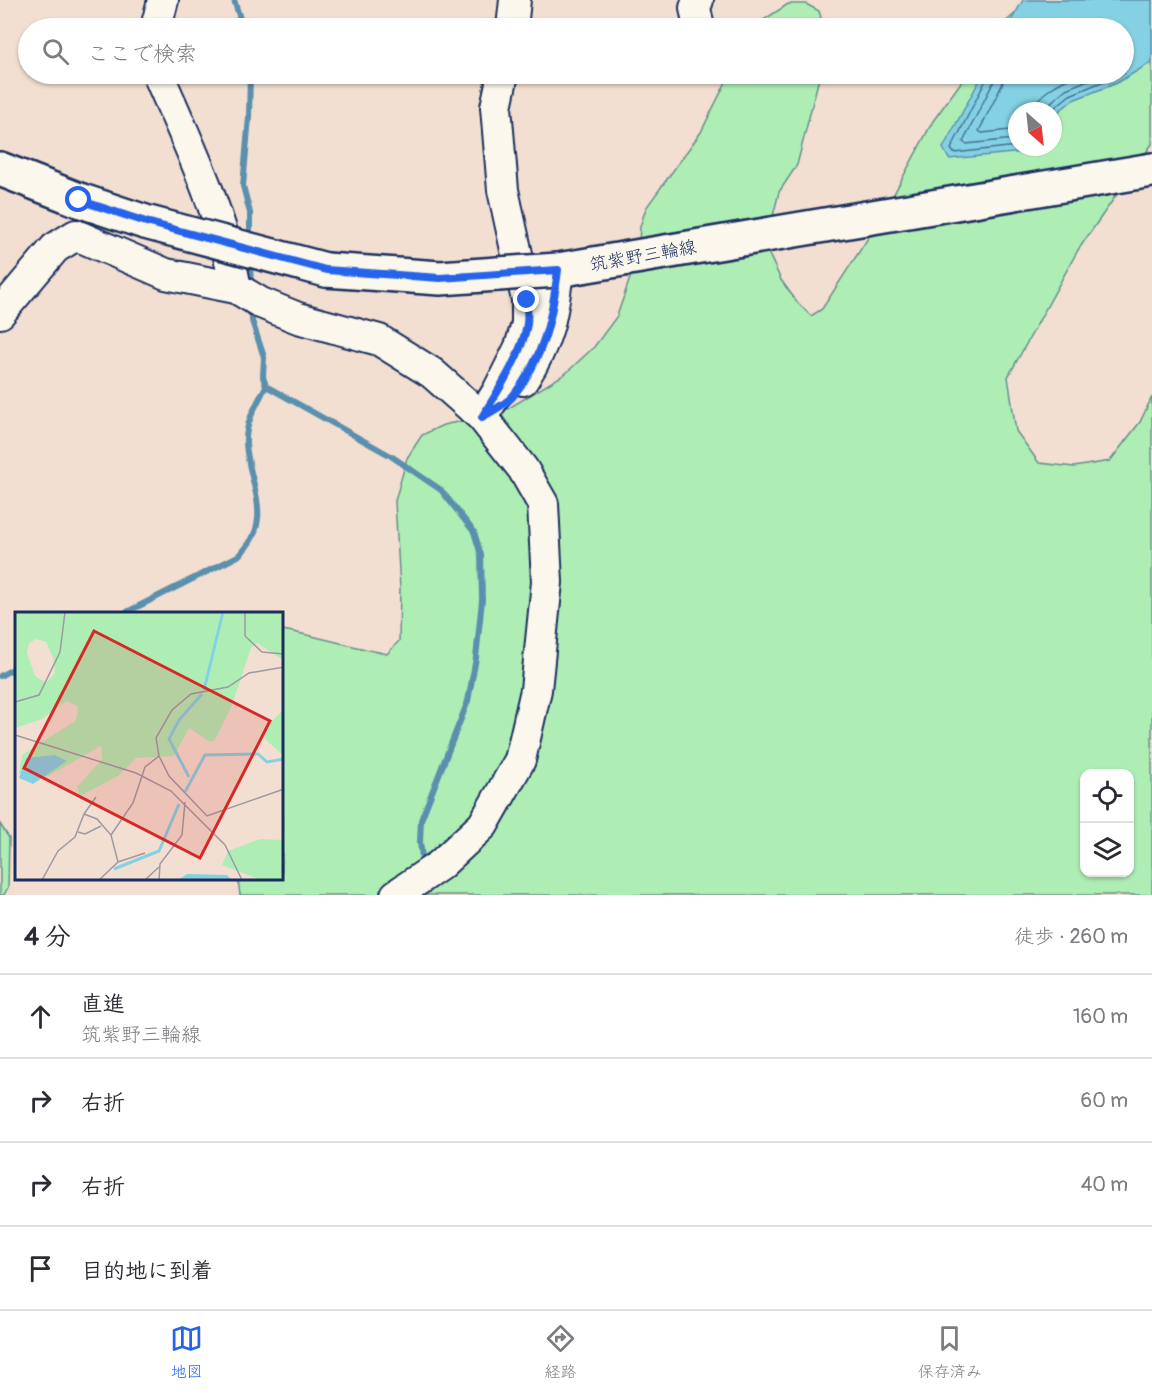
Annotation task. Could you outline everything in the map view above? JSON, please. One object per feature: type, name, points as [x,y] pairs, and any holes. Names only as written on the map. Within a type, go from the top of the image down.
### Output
[{"type":"main road","name":"筑紫野三輪線","points":[[0,169],[79,200],[146,222],[326,270],[440,278],[558,270],[1152,170]]},
{"type":"street","points":[[158,18],[163,0]]},
{"type":"street","points":[[513,18],[515,0]]},
{"type":"street","points":[[697,18],[695,8],[698,0]]},
{"type":"street","points":[[162,84],[209,195],[231,260],[237,288]]},
{"type":"street","points":[[482,417],[516,356],[527,324],[527,300],[503,190],[496,106],[501,84]]},
{"type":"street","points":[[0,313],[55,248],[76,235],[166,274],[237,288],[261,303],[298,318],[379,340],[432,373],[482,417],[523,469],[543,504],[548,582],[536,690],[520,760],[483,825],[440,865],[396,895]]},
{"type":"street","points":[[482,417],[512,398],[537,359],[553,314],[558,270]]},
{"type":"green space","points":[[1030,0],[1152,0],[1152,144],[1078,250],[1008,377],[1016,431],[1039,463],[1074,467],[1110,461],[1140,422],[1152,397],[1152,895],[240,895],[238,880],[284,880],[284,630],[387,654],[399,641],[400,588],[395,501],[407,458],[422,435],[443,425],[501,413],[565,374],[594,347],[617,316],[638,255],[640,227],[646,208],[701,132],[725,84],[817,84],[797,165],[779,192],[770,228],[768,252],[781,280],[811,316],[822,309],[881,218],[933,121],[960,84],[1134,84],[1134,18],[1010,18]]},
{"type":"green space","points":[[788,4],[806,4],[819,11],[821,18],[767,18]]},
{"type":"green space","points":[[0,824],[9,838],[8,887],[4,895],[0,895]]},
{"type":"water","points":[[1023,0],[1152,0],[1152,62],[1134,73],[1134,18],[1013,18]]},
{"type":"water","points":[[978,84],[1114,84],[1073,100],[1062,109],[1062,102],[1008,102],[1008,153],[949,159],[943,148]]},
{"type":"waterway","points":[[234,0],[240,18]]},
{"type":"waterway","points":[[250,84],[243,186],[250,213],[250,240]]},
{"type":"waterway","points":[[250,259],[251,288]]},
{"type":"waterway","points":[[127,612],[238,556],[250,543],[256,529],[257,502],[246,435],[252,413],[266,386],[263,377],[264,357],[252,321],[252,307]]},
{"type":"waterway","points":[[266,386],[391,456],[441,490],[474,532],[481,555],[482,600],[476,658],[468,701],[421,820],[420,842],[423,865]]},
{"type":"waterway","points":[[0,676],[15,668]]},
{"type":"route","points":[[79,200],[146,222],[326,270],[440,278],[558,270],[553,314],[537,359],[512,398],[482,417],[520,347],[527,324],[527,300]]}]
